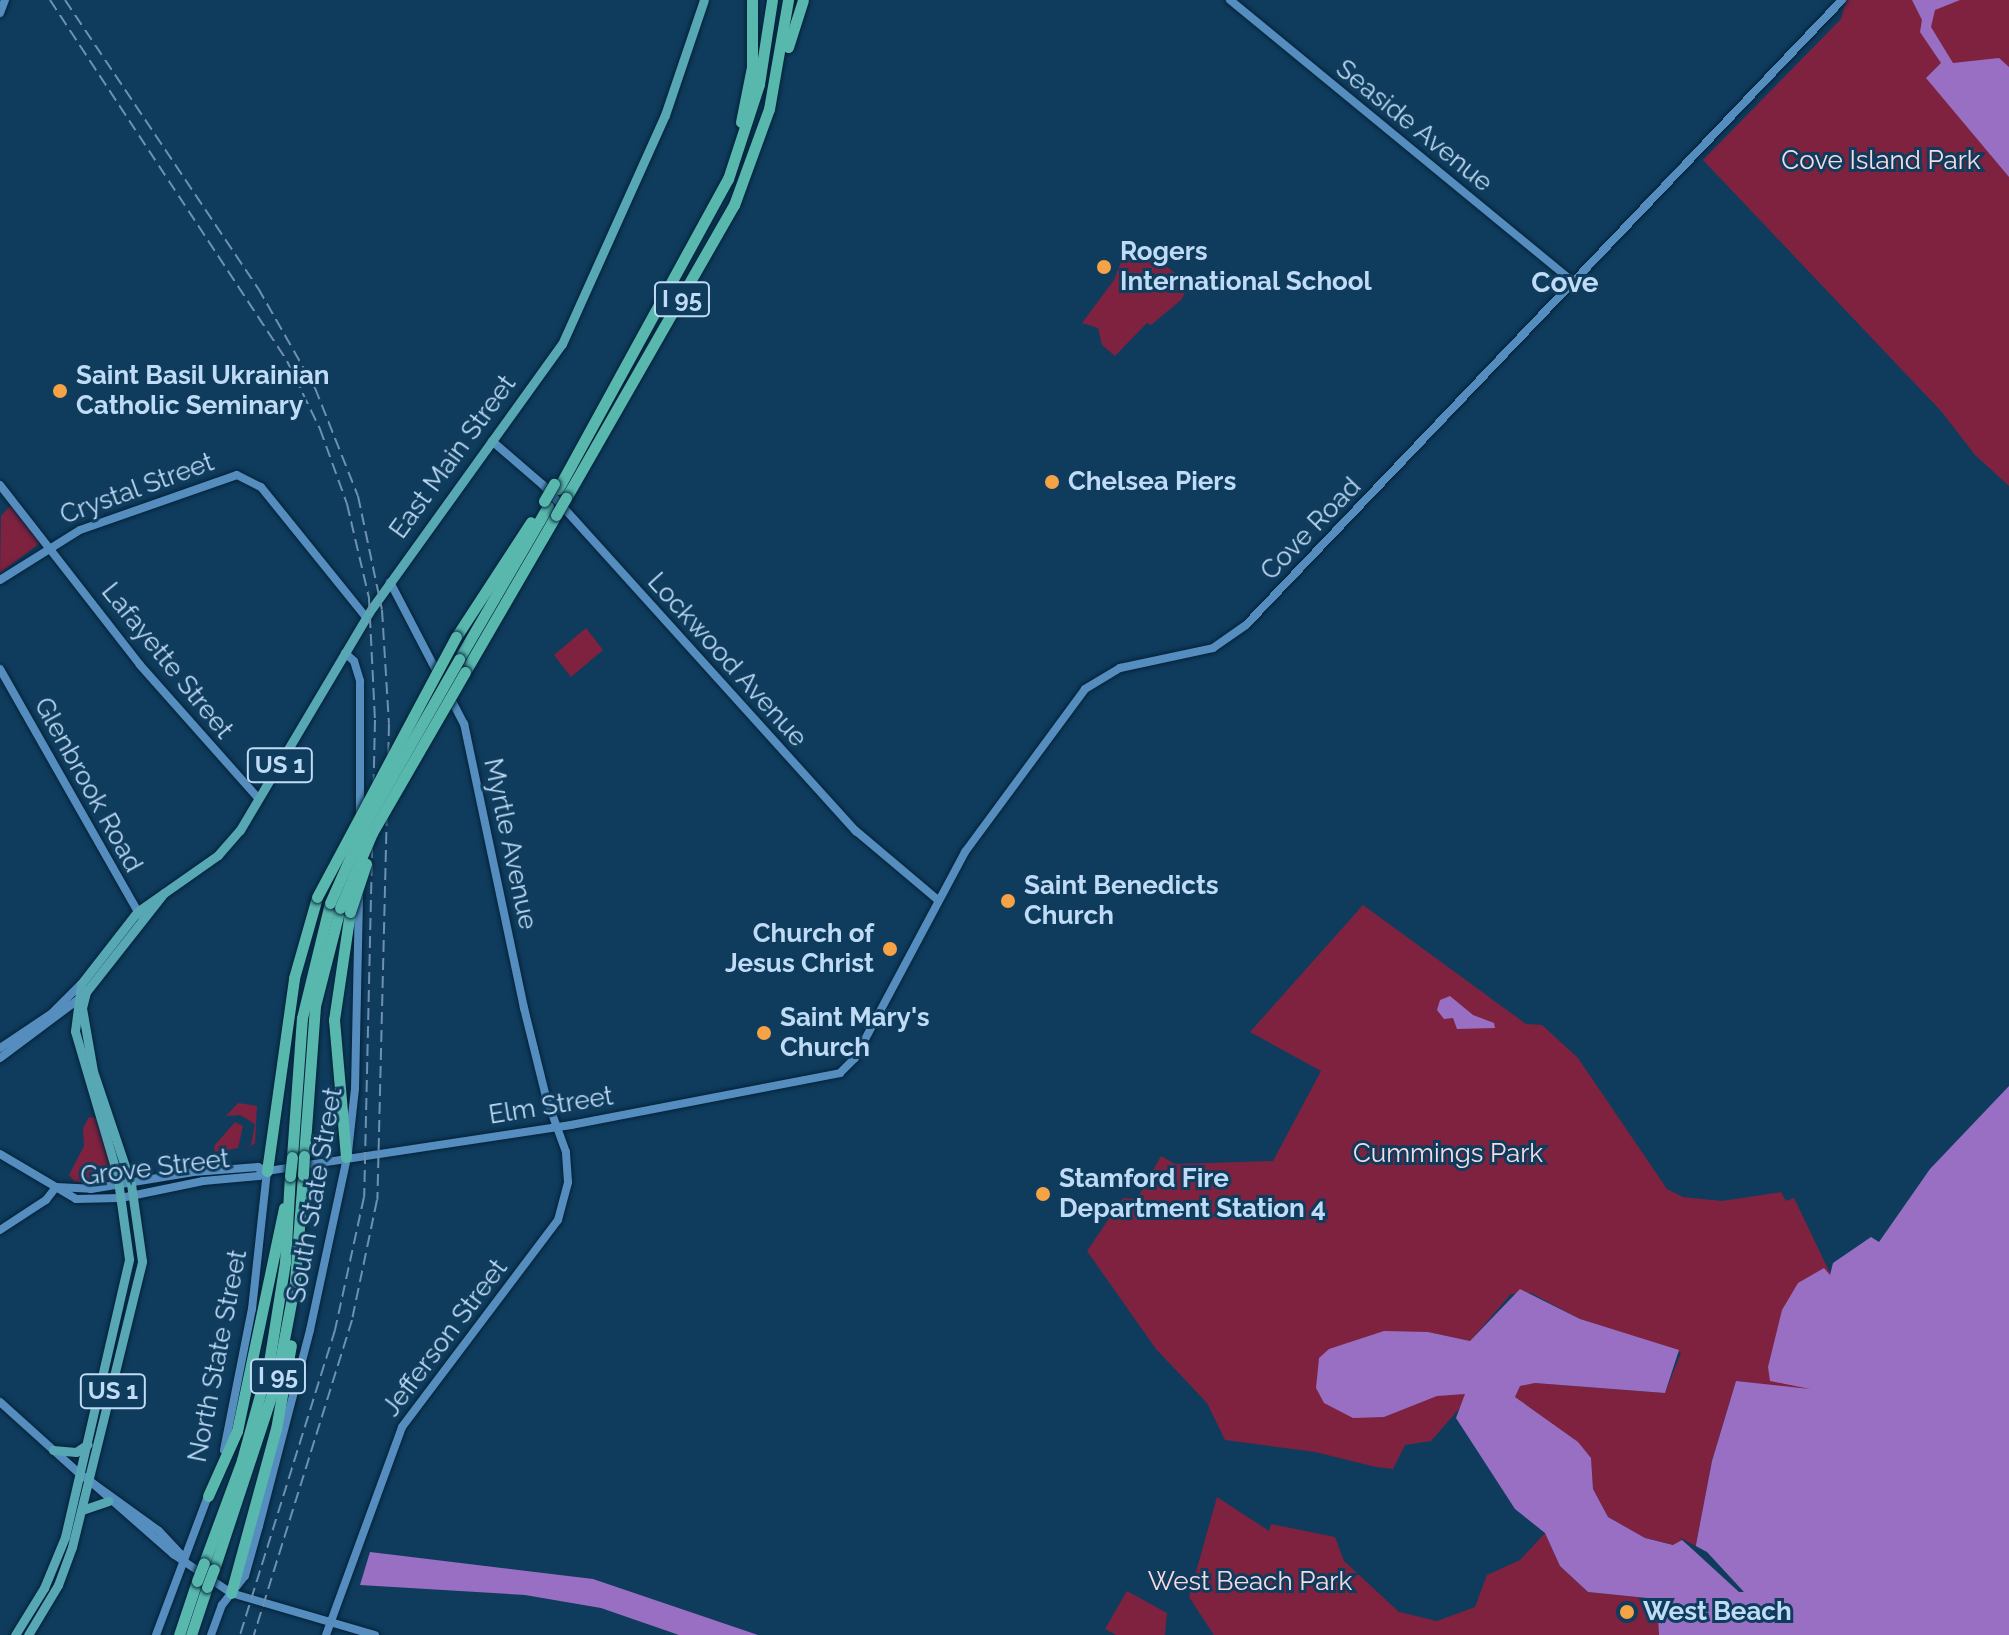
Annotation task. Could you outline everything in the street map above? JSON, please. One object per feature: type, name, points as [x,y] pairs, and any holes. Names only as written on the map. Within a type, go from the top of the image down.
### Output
[{"type":"highway","points":[[728,179],[750,79],[752,0]]},
{"type":"highway","name":"I 95","points":[[560,490],[590,429],[728,179],[759,84],[772,0]]},
{"type":"highway","name":"I 95","points":[[340,908],[423,745],[511,592],[549,507],[725,224],[753,158],[774,89],[788,0]]},
{"type":"highway","points":[[774,89],[803,0]]},
{"type":"highway","points":[[264,1171],[294,978],[317,897],[456,637],[491,592],[560,490]]},
{"type":"highway","name":"I 95","points":[[179,1635],[266,1422],[295,1281],[298,1156],[312,1026],[340,908],[365,824],[459,659],[491,592]]},
{"type":"highway","points":[[340,908],[334,1020],[346,1157]]},
{"type":"highway","points":[[208,1496],[237,1431],[297,1176]]},
{"type":"highway","name":"I 95","points":[[209,1566],[246,1450],[269,1362],[297,1176]]},
{"type":"highway","points":[[231,1593],[280,1414],[293,1333],[295,1281]]},
{"type":"highway","name":"I 95","points":[[191,1635],[202,1584]]},
{"type":"main road","points":[[0,13],[5,0]]},
{"type":"main road","name":"East Main Street","points":[[120,1186],[75,1031],[75,1004],[83,988],[140,915],[164,893],[225,849],[259,799],[366,617],[578,315],[665,115],[704,0]]},
{"type":"main road","name":"Seaside Avenue","points":[[1230,0],[1574,283]]},
{"type":"main road","name":"Cove Road","points":[[840,1073],[855,1058],[965,852],[1085,689],[1112,671],[1191,655],[1236,634],[1842,0]]},
{"type":"main road","name":"Lockwood Avenue","points":[[492,441],[511,452],[552,495],[846,822],[938,900]]},
{"type":"main road","name":"Crystal Street","points":[[0,580],[49,544],[123,513],[237,475],[261,487],[366,617]]},
{"type":"main road","name":"Lafayette Street","points":[[0,485],[49,544],[140,665],[259,799]]},
{"type":"main road","name":"Myrtle Avenue","points":[[390,582],[464,724],[524,1008],[557,1127]]},
{"type":"main road","name":"South State Street","points":[[211,1635],[248,1565],[289,1419],[346,1157],[356,1069],[360,681],[357,665],[345,653]]},
{"type":"main road","name":"Glenbrook Road","points":[[0,669],[140,915]]},
{"type":"main road","points":[[0,1048],[47,1017],[83,988]]},
{"type":"main road","name":"US 1","points":[[28,1635],[62,1575],[82,1510],[142,1261],[131,1184],[82,1029],[83,988]]},
{"type":"main road","points":[[0,1058],[75,1004]]},
{"type":"main road","name":"Elm Street","points":[[264,1171],[557,1127],[840,1073]]},
{"type":"main road","name":"Jefferson Street","points":[[334,1630],[402,1427],[558,1220],[568,1182],[557,1127]]},
{"type":"main road","name":"Grove Street","points":[[0,1154],[76,1199],[121,1198],[259,1176],[264,1171],[258,1167],[194,1172],[120,1186],[56,1187]]},
{"type":"main road","name":"North State Street","points":[[156,1635],[227,1440],[250,1319],[264,1171]]},
{"type":"main road","name":"US 1","points":[[15,1635],[53,1571],[88,1444],[129,1259],[120,1186]]},
{"type":"main road","points":[[0,1230],[46,1200],[56,1187]]},
{"type":"main road","points":[[0,1402],[80,1474],[159,1531],[183,1558]]},
{"type":"main road","points":[[53,1450],[76,1452],[88,1444]]},
{"type":"main road","points":[[90,1481],[108,1501],[231,1593],[334,1630],[375,1635]]},
{"type":"main road","points":[[82,1510],[108,1501]]},
{"type":"main road","points":[[326,1635],[334,1630]]},
{"type":"green space","name":"Cove Island Park","points":[[1846,0],[2009,0],[2009,486],[1975,455],[1941,411],[1703,160],[1841,19]]},
{"type":"green space","points":[[1130,239],[1190,284],[1181,300],[1151,325],[1147,323],[1115,356],[1102,345],[1098,328],[1082,323],[1114,280]]},
{"type":"green space","points":[[11,505],[40,543],[0,573],[1,516]]},
{"type":"green space","points":[[586,628],[603,650],[571,677],[554,655]]},
{"type":"green space","name":"Cummings Park","points":[[1363,905],[1526,1024],[1542,1025],[1578,1058],[1667,1189],[1683,1197],[1722,1201],[1781,1192],[1786,1201],[1794,1198],[1831,1275],[1808,1390],[1736,1381],[1712,1461],[1695,1550],[1645,1538],[1608,1517],[1593,1489],[1591,1458],[1577,1442],[1515,1397],[1520,1386],[1535,1383],[1665,1393],[1681,1353],[1580,1319],[1531,1293],[1511,1294],[1470,1341],[1428,1332],[1384,1417],[1437,1395],[1465,1394],[1465,1402],[1431,1441],[1405,1445],[1393,1469],[1376,1467],[1315,1452],[1225,1440],[1207,1403],[1156,1349],[1087,1251],[1123,1198],[1137,1199],[1161,1156],[1175,1164],[1273,1161],[1321,1071],[1250,1032]]},
{"type":"green space","points":[[238,1103],[257,1106],[255,1143],[244,1151],[251,1145],[255,1124],[240,1115],[226,1116]]},
{"type":"green space","points":[[89,1117],[96,1118],[114,1175],[110,1182],[75,1182],[69,1175],[84,1146],[83,1128]]},
{"type":"green space","points":[[235,1122],[243,1126],[238,1148],[215,1152],[214,1146]]},
{"type":"green space","name":"West Beach Park","points":[[1217,1497],[1269,1531],[1271,1524],[1335,1537],[1344,1561],[1399,1612],[1437,1621],[1475,1607],[1487,1575],[1520,1560],[1545,1533],[1560,1566],[1588,1592],[1657,1599],[1659,1635],[1214,1635],[1189,1597]]},
{"type":"green space","points":[[1127,1591],[1167,1613],[1165,1635],[1116,1635],[1105,1629]]},
{"type":"shaded area","points":[[1912,0],[1960,0],[1935,10],[1931,27],[1953,63],[1999,58],[2009,67],[2009,177],[1926,78],[1941,63],[1920,32],[1922,20]]},
{"type":"shaded area","points":[[1450,996],[1473,1015],[1494,1023],[1495,1028],[1457,1029],[1453,1018],[1444,1019],[1437,1010],[1440,1000]]},
{"type":"shaded area","points":[[2009,1086],[2009,1635],[1659,1635],[1657,1599],[1588,1592],[1560,1566],[1545,1533],[1515,1509],[1456,1418],[1465,1394],[1437,1396],[1384,1417],[1353,1418],[1324,1403],[1316,1388],[1319,1358],[1329,1349],[1384,1331],[1428,1332],[1470,1341],[1520,1289],[1580,1319],[1679,1350],[1665,1393],[1535,1383],[1520,1386],[1515,1397],[1578,1442],[1591,1458],[1593,1489],[1608,1517],[1645,1538],[1673,1545],[1682,1540],[1695,1550],[1712,1461],[1736,1381],[1810,1389],[1770,1381],[1768,1367],[1782,1310],[1798,1283],[1824,1268],[1830,1275],[1833,1263],[1871,1237],[1879,1242],[1930,1169]]},
{"type":"shaded area","points":[[370,1552],[593,1579],[758,1635],[679,1635],[601,1608],[525,1595],[360,1585]]},
{"type":"pier","points":[[1679,1537],[1707,1552],[1744,1592],[1739,1592]]},
{"type":"railway","points":[[50,0],[287,361],[320,429],[347,504],[369,598],[375,720],[364,1197],[335,1330],[240,1635]]},
{"type":"railway","points":[[65,0],[258,288],[315,388],[358,496],[382,610],[389,724],[377,1200],[352,1320],[254,1635]]},
{"type":"place","name":"Rogers International School","points":[[1104,267]]},
{"type":"place","name":"Saint Basil Ukrainian Catholic Seminary","points":[[60,391]]},
{"type":"place","name":"Chelsea Piers","points":[[1052,482]]},
{"type":"place","name":"Saint Benedicts Church","points":[[1008,901]]},
{"type":"place","name":"Church of Jesus Christ","points":[[890,949]]},
{"type":"place","name":"Saint Mary's Church","points":[[764,1033]]},
{"type":"place","name":"Stamford Fire Department Station 4","points":[[1043,1194]]},
{"type":"place","name":"West Beach","points":[[1627,1612]]},
{"type":"district","name":"Cove","points":[[1565,283]]}]
